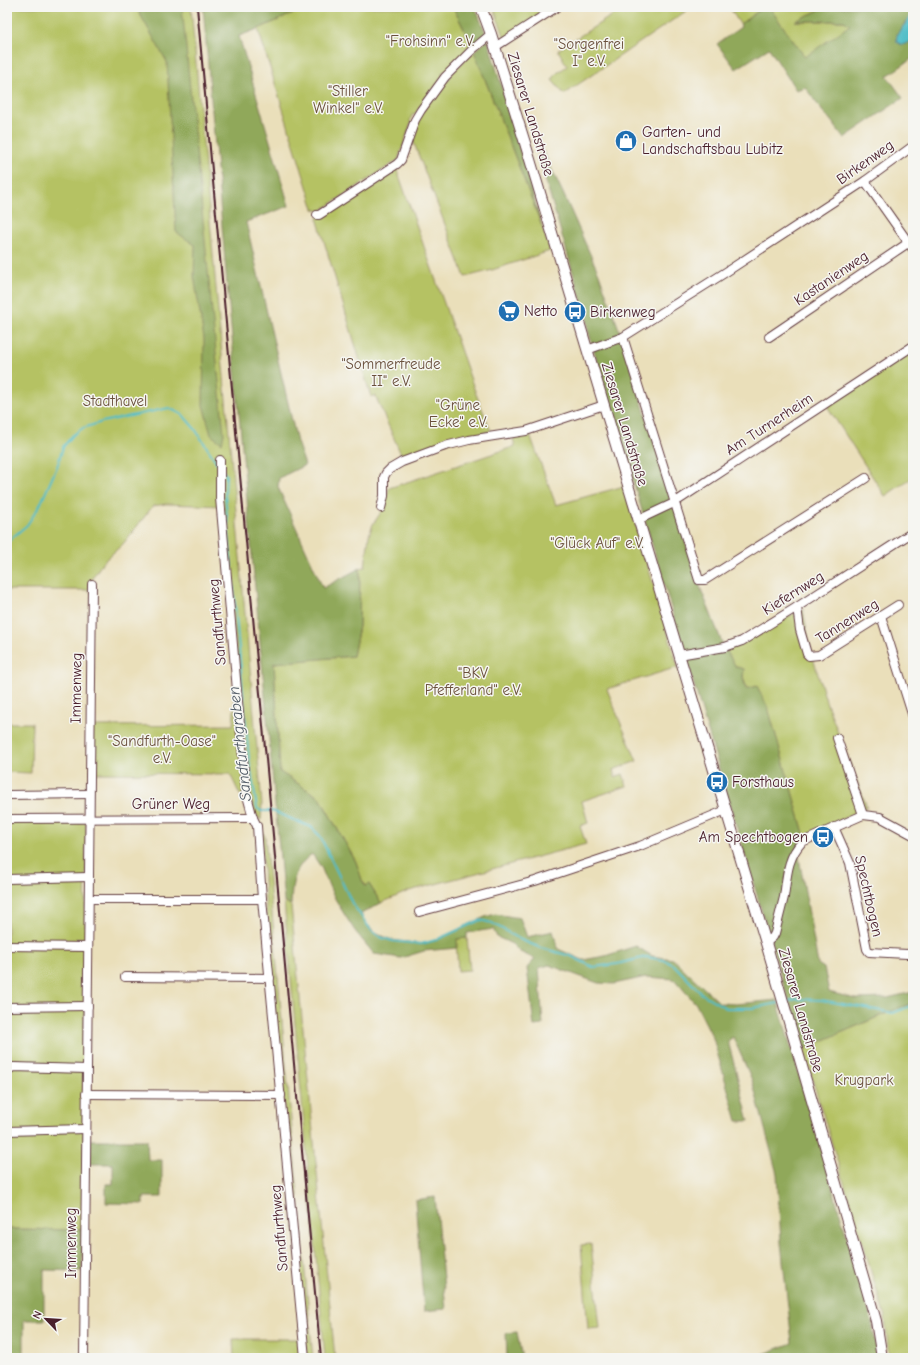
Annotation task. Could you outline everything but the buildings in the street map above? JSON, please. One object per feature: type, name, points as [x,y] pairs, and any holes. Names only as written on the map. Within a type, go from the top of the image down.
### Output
[{"type":"main road","name":"Ziesarer Landstraße","points":[[481,7],[495,47],[766,943],[873,1314],[882,1358]]},
{"type":"street","name":"Ziesarer Landstraße","points":[[495,47],[557,7]]},
{"type":"street","points":[[317,215],[401,160],[415,120],[421,110],[445,77],[472,50],[491,34]]},
{"type":"street","name":"Birkenweg","points":[[587,350],[623,337],[865,181],[913,146]]},
{"type":"street","name":"Kastanienweg","points":[[768,337],[911,246],[865,181]]},
{"type":"street","name":"Ziesarer Landstraße","points":[[623,337],[699,580],[705,580],[866,478]]},
{"type":"street","name":"Am Turnerheim","points":[[638,520],[674,503],[913,346]]},
{"type":"street","points":[[381,508],[384,496],[384,477],[386,473],[402,462],[445,446],[468,440],[526,431],[604,405]]},
{"type":"street","name":"Sandfurthweg","points":[[220,460],[220,498],[246,792],[253,818],[257,826],[262,899],[305,1358]]},
{"type":"street","name":"Kiefernweg","points":[[679,655],[733,645],[742,641],[913,532]]},
{"type":"street","name":"Immenweg","points":[[84,1358],[92,584]]},
{"type":"street","name":"Tannenweg","points":[[797,607],[800,630],[807,654],[809,656],[819,656],[898,605]]},
{"type":"street","points":[[881,616],[913,716]]},
{"type":"street","points":[[836,738],[863,815]]},
{"type":"street","points":[[7,795],[89,794]]},
{"type":"street","points":[[419,912],[535,881],[640,846],[726,810]]},
{"type":"street","points":[[766,943],[775,933],[784,896],[790,860],[795,849],[802,842],[863,815],[880,817],[913,835]]},
{"type":"street","points":[[7,819],[89,818]]},
{"type":"street","name":"Grüner Weg","points":[[89,818],[253,818]]},
{"type":"street","name":"Spechtbogen","points":[[834,827],[850,863],[867,950],[869,952],[913,953]]},
{"type":"street","points":[[7,879],[89,877]]},
{"type":"street","points":[[89,899],[262,899]]},
{"type":"street","points":[[7,946],[88,947]]},
{"type":"street","points":[[125,977],[270,978]]},
{"type":"street","points":[[7,1007],[88,1006]]},
{"type":"street","points":[[7,1070],[12,1067],[87,1069]]},
{"type":"street","points":[[86,1094],[281,1095]]},
{"type":"street","points":[[7,1131],[86,1129]]},
{"type":"green space","name":"Stadthavel","points":[[7,7],[191,7],[262,804],[261,820],[255,815],[249,794],[223,506],[166,504],[153,506],[123,544],[103,562],[93,577],[92,589],[90,590],[7,590]]},
{"type":"green space","points":[[136,7],[182,7],[224,434],[222,443],[211,435],[203,405],[204,339],[194,276],[195,245],[176,232],[167,62]]},
{"type":"green space","points":[[203,7],[308,7],[239,36],[289,206],[246,222],[297,442],[305,465],[279,478],[278,487],[323,588],[360,568],[359,626],[353,656],[274,663],[280,772],[320,798],[356,862],[365,886],[369,884],[381,903],[361,914],[366,923],[376,933],[392,940],[423,944],[495,914],[520,918],[527,937],[553,931],[558,949],[583,960],[605,956],[636,946],[652,956],[673,959],[720,1003],[736,1004],[777,1000],[872,1322],[878,1358],[761,1358],[761,1355],[792,1343],[781,1243],[777,1174],[752,1080],[733,1037],[728,1041],[749,1121],[737,1121],[713,1038],[696,1004],[674,979],[646,977],[614,984],[598,983],[549,965],[539,968],[543,1025],[534,1026],[527,968],[535,959],[520,952],[512,944],[497,937],[493,929],[467,933],[467,938],[457,939],[457,948],[424,951],[401,958],[374,954],[355,931],[341,909],[333,895],[321,867],[312,854],[297,870],[293,883],[291,905],[284,902]]},
{"type":"green space","name":"\"Stiller Winkel\" e.V.","points":[[308,7],[453,7],[472,45],[447,73],[444,71],[442,73],[443,77],[414,115],[412,115],[410,121],[411,123],[398,160],[320,211],[314,209],[258,29]]},
{"type":"green space","points":[[453,7],[475,7],[486,34],[472,45]]},
{"type":"green space","points":[[493,7],[553,7],[505,38]]},
{"type":"green space","name":"\"Sorgenfrei I\" e.V.","points":[[625,7],[692,7],[564,94],[552,80],[557,73],[567,66],[558,50]]},
{"type":"green space","points":[[729,7],[764,7],[740,24]]},
{"type":"green space","points":[[764,7],[769,7],[805,57],[850,25],[844,21],[795,21],[824,7],[913,7],[913,14],[897,34],[908,43],[913,39],[913,58],[887,76],[903,98],[844,138],[805,87],[796,90],[769,48],[736,69],[717,44],[741,27],[740,24]]},
{"type":"green space","points":[[769,7],[824,7],[796,21],[844,21],[851,25],[805,58]]},
{"type":"green space","points":[[488,40],[542,226],[474,51]]},
{"type":"green space","points":[[474,51],[542,226],[550,251],[489,271],[465,277],[412,138],[422,112],[445,81],[449,80],[451,74]]},
{"type":"green space","points":[[543,151],[599,274],[620,332],[697,579],[723,645],[736,667],[744,669],[743,677],[746,689],[757,686],[768,708],[805,837],[798,852],[818,964],[824,968],[829,992],[856,999],[887,998],[913,992],[913,1003],[803,1049],[588,330],[588,323],[538,155]]},
{"type":"green space","points":[[396,167],[476,394],[491,431],[434,446],[403,459],[375,395],[371,397],[317,218]]},
{"type":"green space","points":[[913,351],[913,477],[885,496],[827,406]]},
{"type":"green space","name":"\"BKV Pfefferland\" e.V.","points":[[529,432],[556,505],[624,486],[678,667],[607,689],[637,761],[613,770],[615,777],[623,774],[627,786],[582,801],[588,823],[580,826],[586,844],[409,891],[381,903],[369,884],[366,886],[362,880],[356,862],[320,798],[280,772],[274,663],[353,656],[359,626],[360,568],[365,567],[369,535],[373,524],[384,508],[389,488],[513,447],[515,446],[513,439]]},
{"type":"green space","points":[[803,609],[810,648],[827,704],[867,807],[805,837],[768,708],[747,689],[743,677],[744,669],[736,667],[725,649]]},
{"type":"green space","name":"\"Sandfurth-Oase\" e.V.","points":[[235,696],[245,795],[240,795],[230,774],[91,773],[92,726],[233,725]]},
{"type":"green space","points":[[7,723],[32,723],[31,773],[7,772]]},
{"type":"green space","points":[[7,820],[86,822],[83,1230],[7,1229]]},
{"type":"green space","points":[[261,831],[265,836],[313,1358],[307,1358],[265,899]]},
{"type":"green space","points":[[284,902],[291,905],[335,1358],[325,1358]]},
{"type":"green space","points":[[467,938],[470,970],[458,971],[456,939]]},
{"type":"green space","name":"Krugpark","points":[[913,1003],[913,1358],[889,1358],[885,1317],[803,1049]]},
{"type":"green space","points":[[88,1140],[147,1140],[148,1160],[162,1160],[162,1197],[144,1197],[144,1204],[106,1203],[106,1184],[113,1184],[113,1164],[88,1164]]},
{"type":"green space","points":[[435,1197],[446,1309],[424,1311],[415,1200]]},
{"type":"green space","points":[[7,1229],[83,1230],[82,1271],[44,1270],[44,1320],[24,1320],[24,1358],[7,1358]]},
{"type":"green space","points":[[591,1244],[600,1328],[588,1329],[581,1245]]},
{"type":"green space","points":[[517,1332],[522,1358],[507,1358],[506,1333]]},
{"type":"green space","points":[[233,1339],[300,1339],[302,1358],[234,1358]]},
{"type":"water","points":[[913,14],[913,39],[902,45],[897,42],[897,34]]},
{"type":"waterway","name":"Sandfurthgraben","points":[[7,542],[27,525],[40,505],[57,467],[63,447],[73,435],[83,428],[102,422],[169,408],[183,415],[195,429],[217,463]]},
{"type":"waterway","name":"Sandfurthgraben","points":[[223,471],[226,475],[225,494],[249,759],[257,808],[261,811],[272,811],[311,827],[320,836],[352,903],[371,930],[380,937],[393,941],[421,944],[436,940],[480,920],[492,923],[521,940],[541,948],[571,956],[593,967],[617,964],[646,957],[664,960],[674,965],[702,994],[726,1008],[752,1008],[779,1003]]},
{"type":"waterway","name":"Sandfurthgraben","points":[[785,1002],[797,999],[821,1000],[893,1013],[913,1005]]},
{"type":"railway","points":[[197,7],[321,1358]]},
{"type":"place","name":"Garten- und Landschaftsbau Lubitz","points":[[626,141]]},
{"type":"place","name":"Netto","points":[[509,311]]},
{"type":"place","name":"Birkenweg","points":[[575,312]]},
{"type":"place","name":"Forsthaus","points":[[717,782]]},
{"type":"place","name":"Am Spechtbogen","points":[[823,837]]},
{"type":"park label","name":"\"Frohsinn\" e.V.","points":[[430,41]]},
{"type":"park label","name":"\"Sommerfreude II\" e.V.","points":[[391,372]]},
{"type":"park label","name":"\"Grüne Ecke\" e.V.","points":[[458,414]]},
{"type":"park label","name":"\"Glück Auf\" e.V.","points":[[597,543]]}]
